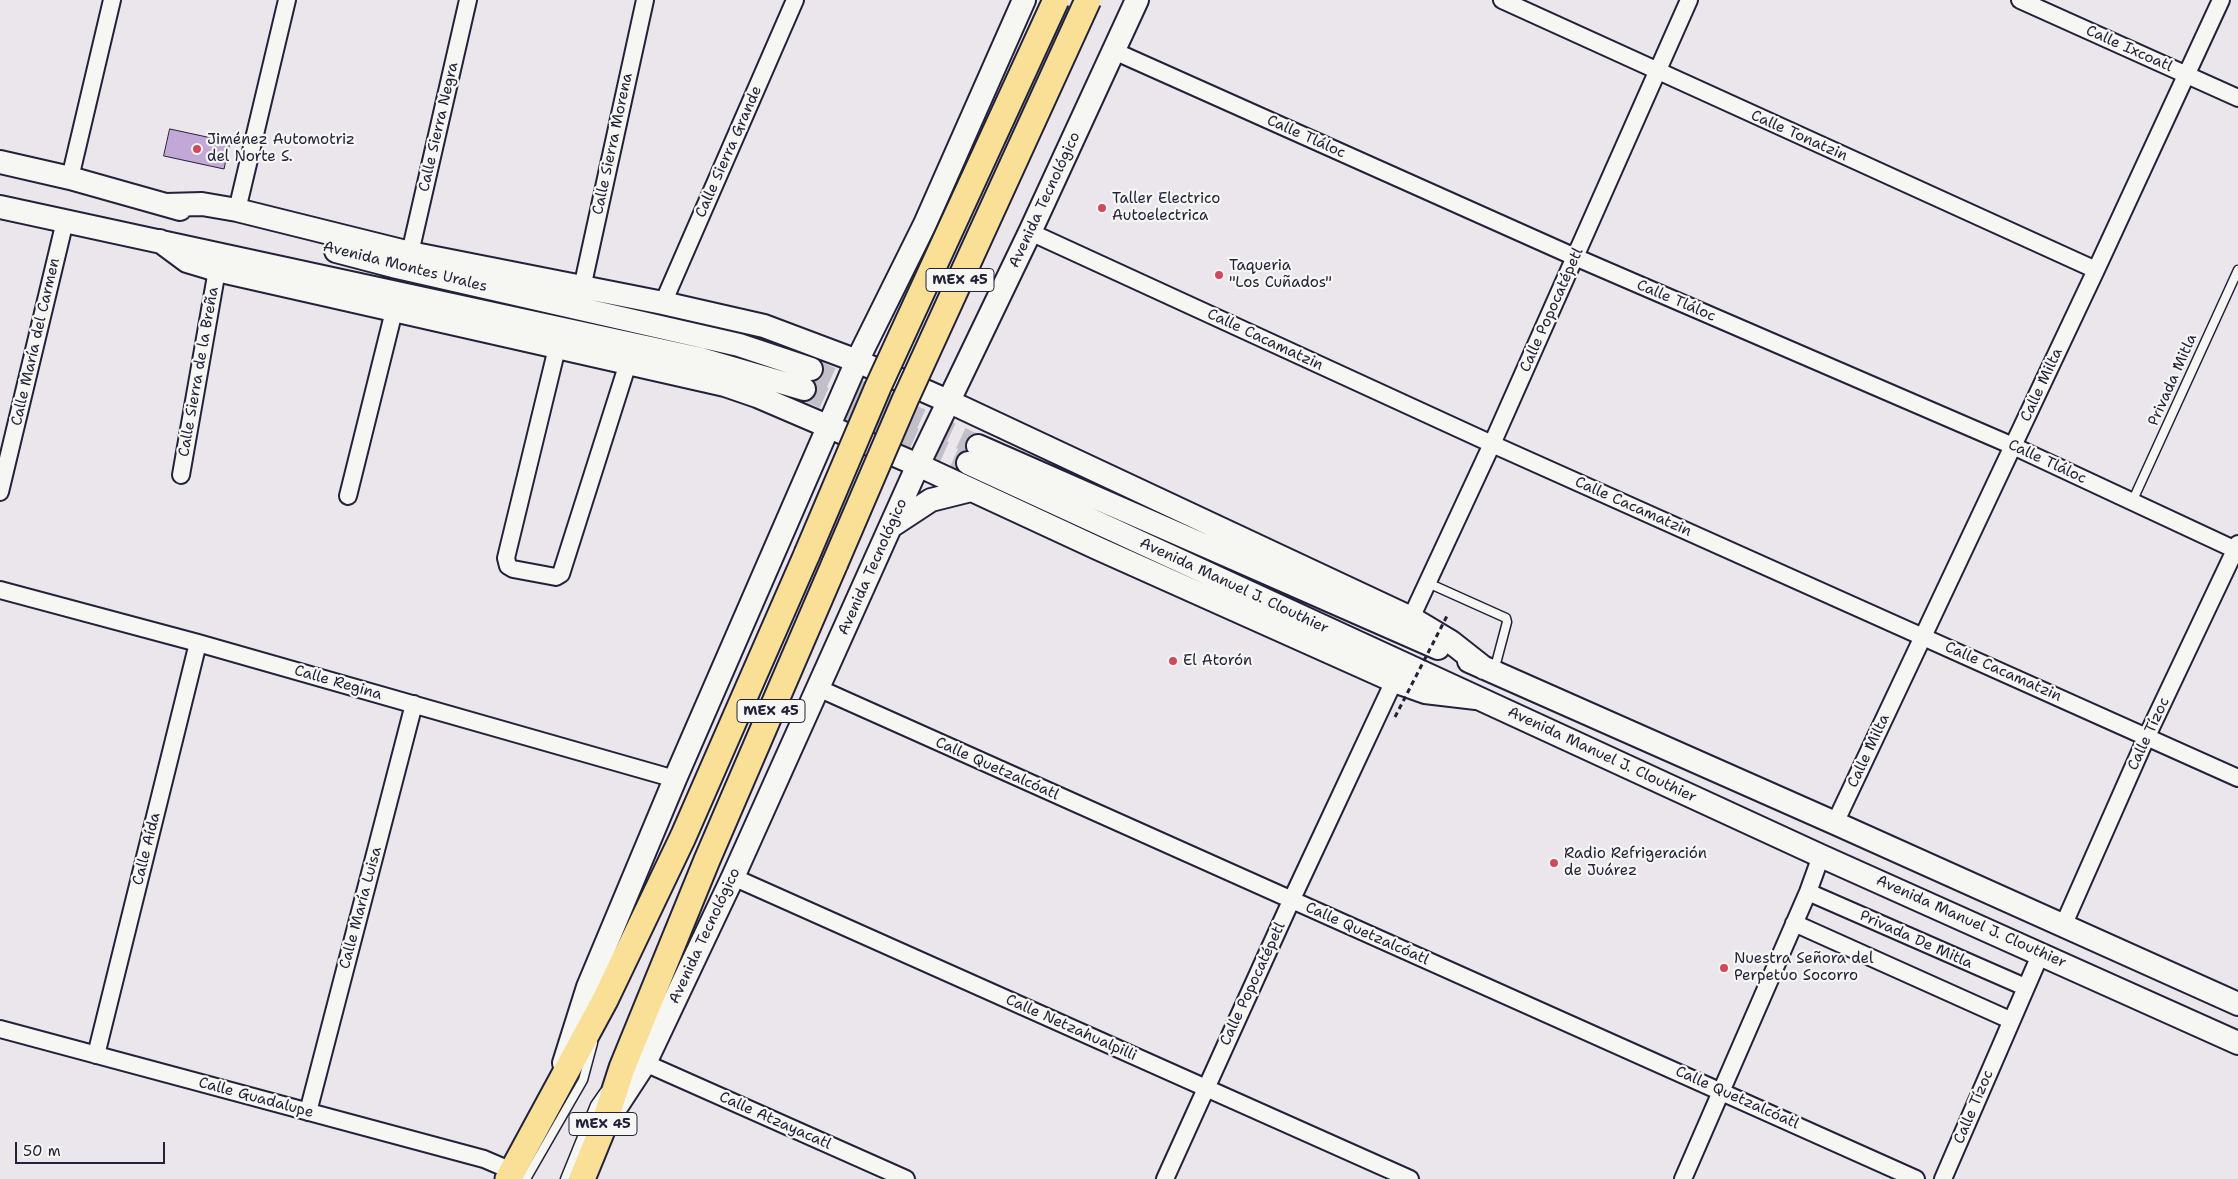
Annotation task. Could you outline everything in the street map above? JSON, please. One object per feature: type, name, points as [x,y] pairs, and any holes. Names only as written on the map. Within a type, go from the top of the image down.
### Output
[{"type":"main road","name":"MEX 45","points":[[515,1176],[556,1089],[604,1000],[683,837],[878,387],[1056,0]]},
{"type":"main road","name":"Avenida Tecnológico","points":[[582,1179],[602,1130],[633,1066],[707,860],[905,400],[1088,0]]},
{"type":"street","points":[[70,178],[112,0]]},
{"type":"street","points":[[238,210],[286,0]]},
{"type":"street","name":"Calle Sierra Negra","points":[[410,253],[468,0]]},
{"type":"street","name":"Calle Sierra Morena","points":[[582,288],[645,0]]},
{"type":"street","name":"Calle Sierra Grande","points":[[663,304],[795,0]]},
{"type":"street","points":[[556,1089],[588,987],[674,779],[857,361],[925,224],[1024,0]]},
{"type":"street","name":"Avenida Tecnológico","points":[[633,1066],[733,877],[918,465],[950,402],[1030,232],[1136,0]]},
{"type":"street","name":"Calle Tonatzin","points":[[1502,0],[2096,270]]},
{"type":"street","name":"Calle Popocatépetl","points":[[1411,618],[1492,444],[1689,0]]},
{"type":"street","name":"Calle Ixcoatl","points":[[2020,0],[2238,98]]},
{"type":"street","name":"Calle Milta","points":[[1835,822],[2222,0]]},
{"type":"street","name":"Calle Tláloc","points":[[1114,51],[1575,257],[2013,446],[2132,502],[2237,548]]},
{"type":"street","name":"Avenida Montes Urales","points":[[0,162],[70,178],[397,267],[739,345],[807,379],[701,359],[0,207]]},
{"type":"street","points":[[166,205],[202,204],[238,210],[410,253],[764,326],[857,361],[950,402],[1411,618],[1451,642],[1489,670]]},
{"type":"street","name":"Calle María del Carmen","points":[[0,492],[65,221]]},
{"type":"street","name":"Calle Cacamatzin","points":[[1030,232],[1492,444],[2238,778]]},
{"type":"street","points":[[160,242],[187,261],[217,270],[394,312],[726,385],[757,396],[918,465],[1394,681],[1425,692],[1476,698]]},
{"type":"street","name":"Calle Sierra de la Breña","points":[[181,475],[217,270]]},
{"type":"street","points":[[348,496],[394,312]]},
{"type":"street","points":[[557,348],[506,558],[508,566],[513,569],[559,576],[628,363]]},
{"type":"street","name":"Avenida Manuel J. Clouthier","points":[[2238,1004],[1835,822],[1489,670],[973,454],[1476,698],[1821,856],[2238,1042]]},
{"type":"street","points":[[892,526],[930,500],[971,490]]},
{"type":"street","name":"Calle Tízoc","points":[[2062,926],[2147,736],[2237,548]]},
{"type":"street","name":"Calle Regina","points":[[0,590],[198,643],[674,779]]},
{"type":"street","name":"Calle Aída","points":[[96,1055],[198,643]]},
{"type":"street","name":"Calle Popocatépetl","points":[[1165,1179],[1205,1088],[1394,681]]},
{"type":"street","name":"Calle Quetzalcóatl","points":[[818,688],[1916,1179]]},
{"type":"street","name":"Calle María Luisa","points":[[308,1112],[414,704]]},
{"type":"street","points":[[1683,1179],[1808,892],[1821,856]]},
{"type":"street","name":"Calle Netzahualpilli","points":[[733,877],[1410,1179]]},
{"type":"street","name":"Privada De Mitla","points":[[1808,892],[2025,988]]},
{"type":"street","points":[[1794,923],[2010,1020]]},
{"type":"street","name":"Calle Tízoc","points":[[1943,1179],[2010,1020],[2041,953]]},
{"type":"street","name":"Calle Guadalupe","points":[[0,1029],[484,1159],[515,1176]]},
{"type":"street","name":"Calle Atzayacatl","points":[[633,1066],[906,1179]]},
{"type":"lane","name":"Privada Mitla","points":[[2132,502],[2238,270]]},
{"type":"lane","points":[[1428,583],[1506,618],[1508,622],[1489,670]]},
{"type":"lane","points":[[515,1176],[583,1080],[604,1000]]},
{"type":"lane","points":[[565,1179],[595,1105],[633,1066]]},
{"type":"path","points":[[1395,717],[1448,614]]},
{"type":"building","name":"Jiménez Automotriz del Norte S.","points":[[170,129],[230,142],[224,169],[164,156]]},
{"type":"tunnel","points":[[811,369],[978,446]]},
{"type":"tunnel","points":[[804,389],[968,463]]},
{"type":"place","name":"Jiménez Automotriz del Norte S.","points":[[197,149]]},
{"type":"place","name":"Taller Electrico Autoelectrica","points":[[1102,208]]},
{"type":"place","name":"Taqueria \"Los Cuñados\"","points":[[1219,275]]},
{"type":"place","name":"El Atorón","points":[[1173,661]]},
{"type":"place","name":"Radio Refrigeración de Juárez","points":[[1554,863]]},
{"type":"place","name":"Nuestra Señora del Perpetuo Socorro","points":[[1724,968]]}]
